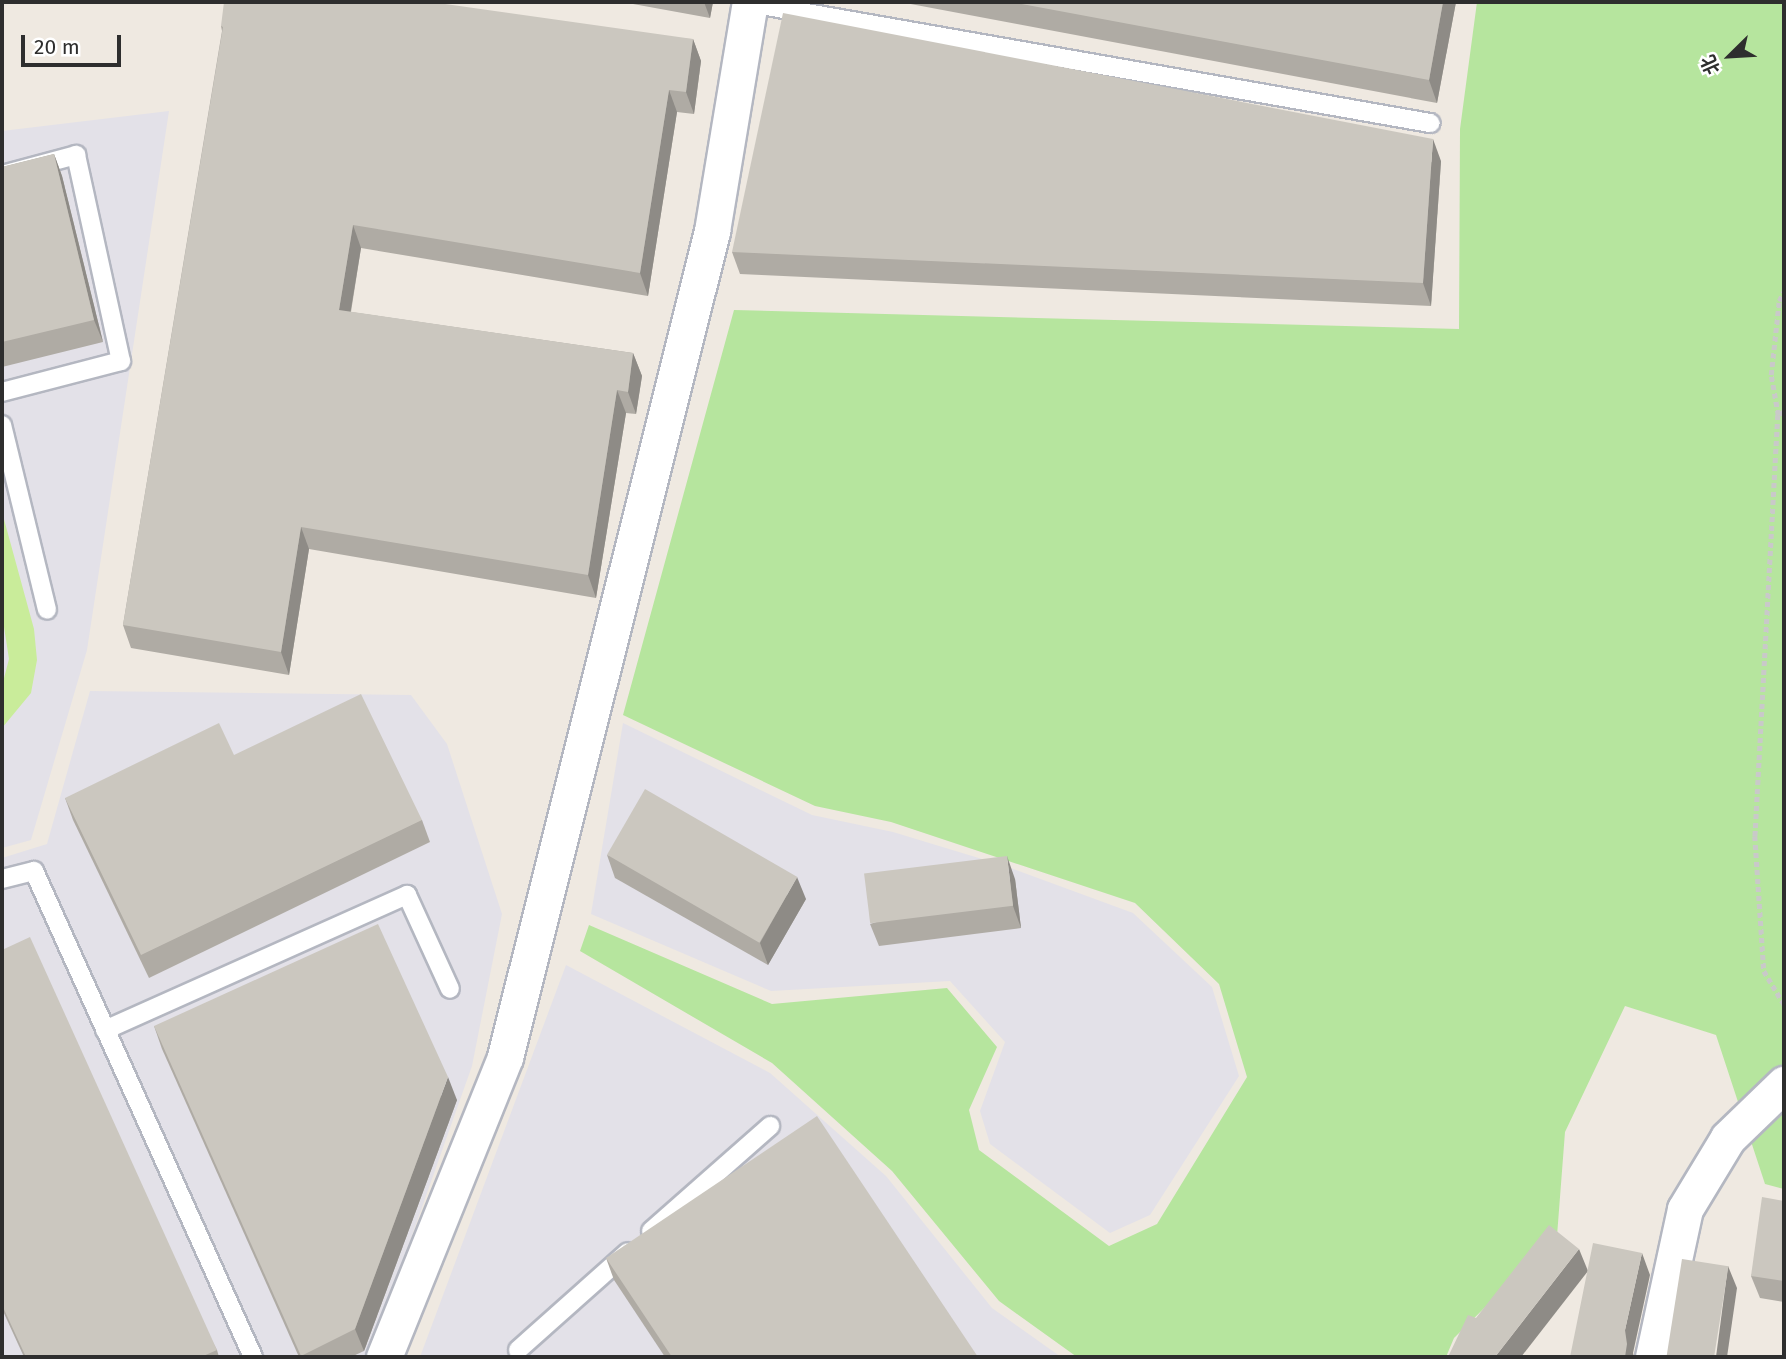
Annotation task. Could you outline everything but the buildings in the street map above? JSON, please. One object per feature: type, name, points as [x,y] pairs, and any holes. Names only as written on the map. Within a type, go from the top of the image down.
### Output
[{"type":"street","points":[[384,1357],[505,1057],[712,231],[750,2]]},
{"type":"street","points":[[1653,1357],[1685,1209],[1728,1138],[1784,1084]]},
{"type":"lane","points":[[750,2],[1430,123]]},
{"type":"lane","points":[[2,175],[76,155],[121,361],[2,392]]},
{"type":"lane","points":[[2,425],[47,610]]},
{"type":"lane","points":[[2,879],[34,871],[253,1357]]},
{"type":"lane","points":[[105,1030],[407,895],[450,989]]},
{"type":"lane","points":[[516,1355],[770,1126]]},
{"type":"path","points":[[1784,291],[1779,301],[1771,375],[1778,415],[1755,836],[1764,971],[1784,1004]]},
{"type":"path","points":[[1778,415],[1784,412]]},
{"type":"shaded area","points":[[169,111],[87,650],[31,840],[2,848],[2,131]]},
{"type":"shaded area","points":[[90,691],[411,695],[447,744],[502,914],[472,1066],[370,1354],[366,1357],[2,1357],[2,858],[47,844]]},
{"type":"shaded area","points":[[623,723],[812,815],[893,832],[1005,866],[1133,913],[1212,987],[1239,1076],[1150,1215],[1110,1233],[990,1144],[980,1111],[1005,1042],[950,981],[771,991],[591,914]]},
{"type":"shaded area","points":[[566,965],[770,1073],[886,1176],[992,1308],[1061,1357],[420,1357]]},
{"type":"green space","points":[[1477,2],[1784,2],[1784,1189],[1765,1184],[1716,1035],[1625,1006],[1565,1132],[1557,1236],[1454,1338],[1446,1357],[1077,1357],[999,1301],[892,1171],[772,1063],[580,951],[589,925],[772,1004],[947,988],[997,1047],[969,1110],[979,1150],[1109,1246],[1157,1224],[1247,1077],[1219,984],[1135,903],[891,822],[815,806],[623,715],[734,310],[1459,329],[1460,129]]},
{"type":"green space","points":[[2,512],[34,629],[37,660],[31,693],[2,728],[2,686],[9,659],[2,614]]}]
